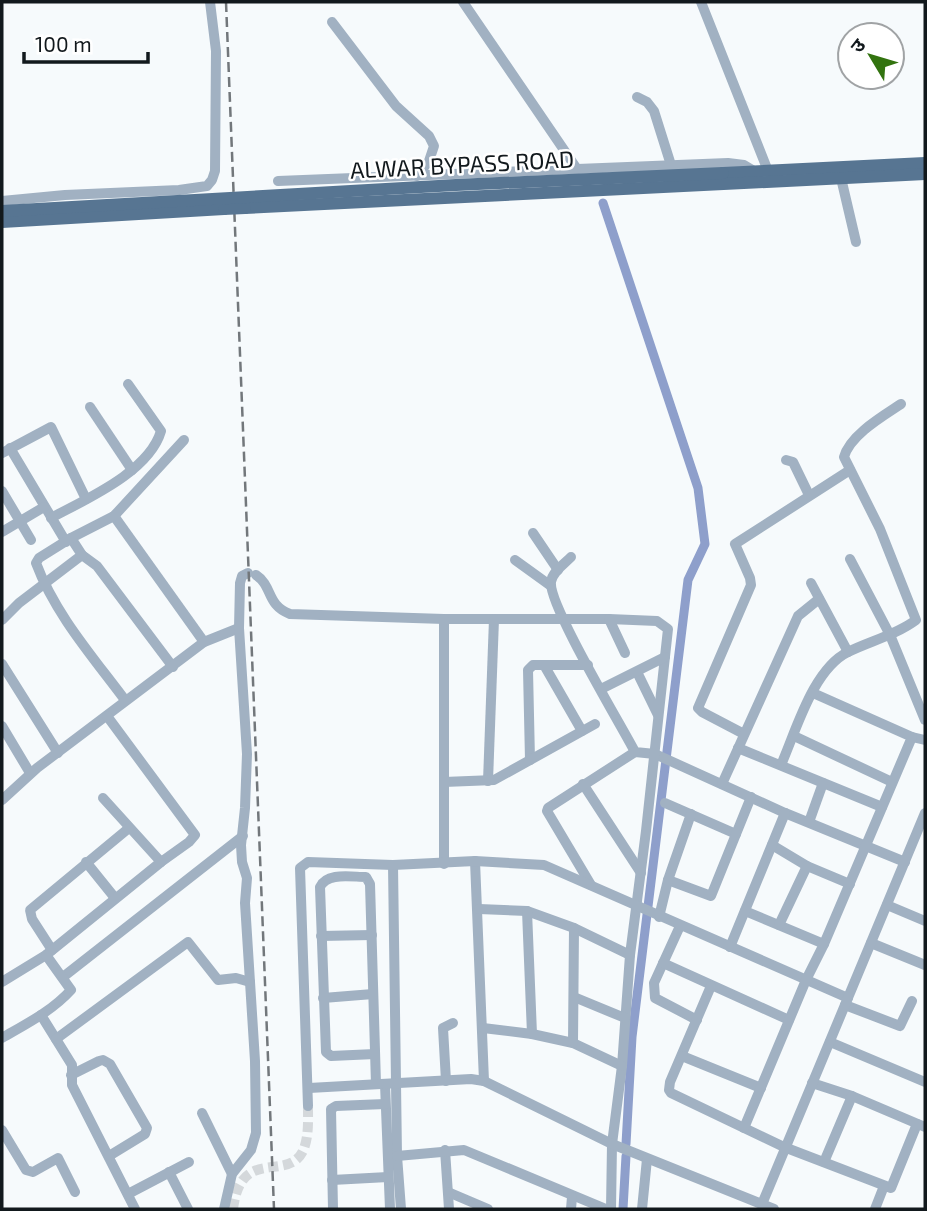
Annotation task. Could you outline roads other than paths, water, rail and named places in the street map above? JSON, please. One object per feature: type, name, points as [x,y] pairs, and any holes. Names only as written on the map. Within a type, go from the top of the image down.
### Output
[{"type":"main road","name":"ALWAR BYPASS ROAD","points":[[2,211],[925,163]]},
{"type":"main road","name":"ALWAR BYPASS ROAD","points":[[2,222],[925,174]]},
{"type":"street","points":[[2,201],[207,186],[215,171],[216,51],[210,2]]},
{"type":"street","points":[[463,2],[578,169]]},
{"type":"street","points":[[701,2],[762,171]]},
{"type":"street","points":[[332,22],[396,106],[429,136],[434,146],[429,161],[417,176]]},
{"type":"street","points":[[637,97],[647,102],[654,111],[671,165]]},
{"type":"street","points":[[278,181],[728,163],[762,171]]},
{"type":"street","points":[[841,178],[856,242]]},
{"type":"street","points":[[51,517],[120,481],[159,440],[161,431],[128,384]]},
{"type":"street","points":[[781,765],[813,693],[829,665],[848,652],[914,622],[917,617],[880,529],[844,457],[846,450],[866,428],[901,404]]},
{"type":"street","points":[[90,407],[132,470]]},
{"type":"street","points":[[86,499],[51,427],[6,451],[68,540],[97,566],[173,667]]},
{"type":"street","points":[[125,701],[65,618],[44,584],[36,563],[39,558],[68,540],[114,516],[184,440]]},
{"type":"street","points":[[786,460],[793,461],[808,495]]},
{"type":"street","points":[[744,734],[698,708],[751,585],[751,578],[735,544],[850,470]]},
{"type":"street","points":[[2,491],[31,540]]},
{"type":"street","points":[[2,532],[44,506]]},
{"type":"street","points":[[114,516],[204,642]]},
{"type":"street","points":[[533,533],[558,570]]},
{"type":"street","points":[[2,620],[82,555]]},
{"type":"street","points":[[571,557],[551,580],[551,586],[563,620],[635,752]]},
{"type":"street","points":[[850,559],[890,635],[925,720]]},
{"type":"street","points":[[515,560],[551,586]]},
{"type":"street","points":[[224,1209],[232,1174],[249,1154],[256,1133],[244,903],[247,878],[241,845],[247,754],[239,628],[242,576],[252,574],[264,581],[270,598],[280,609],[290,614],[609,619],[657,621],[668,629],[659,716],[660,756],[641,874],[649,913]]},
{"type":"street","points":[[811,583],[848,652]]},
{"type":"street","points":[[722,784],[798,616],[820,599]]},
{"type":"street","points":[[444,618],[444,863]]},
{"type":"street","points":[[488,781],[494,619]]},
{"type":"street","points":[[609,619],[625,653]]},
{"type":"street","points":[[2,800],[58,752],[204,642],[239,628]]},
{"type":"street","points":[[601,689],[665,657]]},
{"type":"street","points":[[2,664],[58,752]]},
{"type":"street","points":[[530,760],[528,670],[533,665],[588,665]]},
{"type":"street","points":[[544,665],[582,732]]},
{"type":"street","points":[[637,671],[659,716]]},
{"type":"street","points":[[813,693],[912,737],[925,740]]},
{"type":"street","points":[[2,982],[49,953],[195,835],[107,716]]},
{"type":"street","points":[[444,782],[488,781],[498,778],[595,724]]},
{"type":"street","points":[[2,726],[30,774]]},
{"type":"street","points":[[794,736],[892,782]]},
{"type":"street","points":[[744,1128],[912,737]]},
{"type":"street","points":[[738,748],[882,807]]},
{"type":"street","points":[[591,885],[547,811],[583,784],[635,752],[660,756],[785,813],[905,862]]},
{"type":"street","points":[[809,822],[823,783]]},
{"type":"street","points":[[583,784],[641,874]]},
{"type":"street","points":[[668,880],[711,895],[751,797]]},
{"type":"street","points":[[103,798],[161,862]]},
{"type":"street","points":[[665,803],[736,834]]},
{"type":"street","points":[[730,947],[785,813]]},
{"type":"street","points":[[762,1204],[925,813]]},
{"type":"street","points":[[397,1156],[464,1150],[572,1197],[608,1209],[630,955],[668,880],[691,814]]},
{"type":"street","points":[[2,1038],[41,1015],[71,990],[49,953],[30,910],[129,828]]},
{"type":"street","points":[[64,977],[243,836]]},
{"type":"street","points":[[772,845],[807,866],[850,884]]},
{"type":"street","points":[[475,861],[484,1081]]},
{"type":"street","points":[[308,1106],[300,868],[308,862],[393,865],[475,861],[544,865],[806,980],[898,1026],[902,1024],[912,1001]]},
{"type":"street","points":[[86,862],[115,898]]},
{"type":"street","points":[[393,865],[397,1156],[401,1209]]},
{"type":"street","points":[[779,925],[807,866]]},
{"type":"street","points":[[375,1054],[331,1056],[326,1052],[320,887],[323,880],[329,877],[369,879],[375,1054],[385,1104],[390,1209]]},
{"type":"street","points":[[887,905],[925,921]]},
{"type":"street","points":[[479,909],[527,911],[574,928],[630,955]]},
{"type":"street","points":[[527,911],[532,1034]]},
{"type":"street","points":[[745,911],[824,944]]},
{"type":"street","points":[[680,926],[654,983],[655,998],[697,1020]]},
{"type":"street","points":[[573,1043],[574,928]]},
{"type":"street","points":[[321,936],[372,935]]},
{"type":"street","points":[[56,1040],[188,942],[218,980],[236,978],[250,982]]},
{"type":"street","points":[[871,943],[925,965]]},
{"type":"street","points":[[663,963],[789,1020]]},
{"type":"street","points":[[711,986],[669,1087],[671,1093],[784,1147],[891,1188],[921,1125],[852,1096],[812,1083]]},
{"type":"street","points":[[323,998],[373,994]]},
{"type":"street","points":[[574,998],[625,1017]]},
{"type":"street","points":[[41,1015],[72,1065],[72,1085],[135,1209]]},
{"type":"street","points":[[446,1081],[443,1028],[453,1023]]},
{"type":"street","points":[[483,1028],[532,1034],[573,1043],[622,1066]]},
{"type":"street","points":[[830,1042],[925,1082]]},
{"type":"street","points":[[681,1056],[761,1088]]},
{"type":"street","points":[[72,1075],[99,1061],[110,1064],[147,1128],[145,1134],[109,1156]]},
{"type":"street","points":[[309,1088],[484,1081],[612,1144],[774,1209]]},
{"type":"street","points":[[824,1162],[852,1096]]},
{"type":"street","points":[[333,1209],[331,1109],[385,1104]]},
{"type":"street","points":[[202,1113],[232,1174]]},
{"type":"street","points":[[2,1130],[26,1170],[33,1172],[58,1158],[75,1192]]},
{"type":"street","points":[[2,1157],[14,1150]]},
{"type":"street","points":[[445,1150],[449,1209]]},
{"type":"street","points":[[642,1209],[647,1159]]},
{"type":"street","points":[[128,1194],[189,1162]]},
{"type":"street","points":[[169,1172],[188,1209]]},
{"type":"street","points":[[332,1180],[388,1177]]},
{"type":"street","points":[[875,1209],[884,1186]]},
{"type":"street","points":[[448,1192],[488,1209]]},
{"type":"street","points":[[571,1209],[572,1197]]},
{"type":"waterway","points":[[603,203],[698,488],[705,544],[688,580],[632,1037],[626,1144]]},
{"type":"waterway","points":[[623,1209],[626,1156]]},
{"type":"tunnel","points":[[233,1209],[238,1189],[245,1177],[254,1171],[286,1165],[296,1160],[303,1151],[307,1135],[308,1106]]},
{"type":"railway","points":[[226,2],[274,1209]]}]
